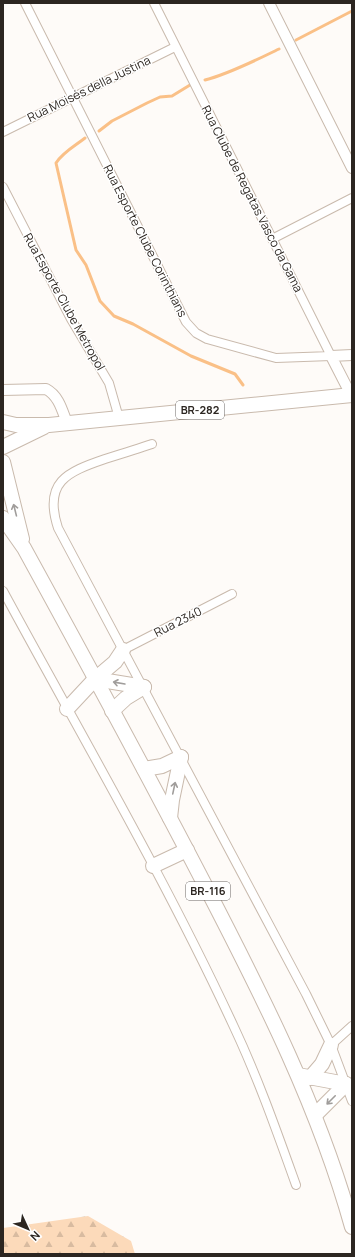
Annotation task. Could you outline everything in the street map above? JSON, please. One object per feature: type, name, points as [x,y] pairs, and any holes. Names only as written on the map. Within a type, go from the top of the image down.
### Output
[{"type":"highway","name":"BR-282","points":[[3,422],[27,425],[49,425],[351,395]]},
{"type":"highway","name":"BR-282","points":[[3,447],[49,425]]},
{"type":"highway","name":"BR-116","points":[[3,462],[24,548]]},
{"type":"highway","name":"BR-116","points":[[3,518],[24,548],[144,769],[304,1076],[315,1115],[348,1196],[352,1228]]},
{"type":"highway","points":[[67,709],[95,679],[115,662],[123,650]]},
{"type":"highway","points":[[95,679],[144,687]]},
{"type":"highway","points":[[112,711],[126,698],[144,687]]},
{"type":"highway","points":[[144,769],[162,766],[181,757]]},
{"type":"highway","points":[[170,819],[172,800],[181,757]]},
{"type":"highway","points":[[153,866],[187,850]]},
{"type":"highway","points":[[304,1076],[322,1064],[331,1045]]},
{"type":"highway","points":[[304,1076],[346,1084]]},
{"type":"highway","points":[[315,1115],[346,1084]]},
{"type":"street","name":"Rua Esporte Clube Corinthians","points":[[24,3],[186,322],[196,333],[207,339],[276,358],[352,355]]},
{"type":"street","name":"Rua Clube de Regatas Vasco da Gama","points":[[154,3],[351,395]]},
{"type":"street","points":[[269,3],[352,168]]},
{"type":"street","name":"Rua Moisés della Justina","points":[[3,132],[175,47]]},
{"type":"street","name":"Rua Esporte Clube Metropol","points":[[3,188],[71,319],[109,383],[119,418]]},
{"type":"street","points":[[272,239],[352,198]]},
{"type":"street","points":[[3,390],[46,389],[52,392],[58,399],[68,423]]},
{"type":"street","points":[[152,444],[79,468],[65,477],[56,488],[53,501],[53,513],[58,528],[280,944],[331,1045],[352,1101]]},
{"type":"street","points":[[3,591],[203,961],[235,1028],[262,1090],[296,1185]]},
{"type":"street","name":"Rua 2340","points":[[123,650],[232,594]]},
{"type":"street","points":[[331,1045],[352,1026]]},
{"type":"green space","points":[[88,1216],[131,1241],[135,1254],[3,1254],[3,1228]]},
{"type":"waterway","points":[[296,40],[352,11]]},
{"type":"waterway","points":[[205,80],[233,70],[279,49]]},
{"type":"waterway","points":[[99,131],[112,121],[147,103],[160,97],[172,96],[190,85]]},
{"type":"waterway","points":[[85,138],[66,152],[56,163],[76,250],[86,265],[100,301],[114,316],[133,324],[191,356],[235,374],[243,385]]}]
